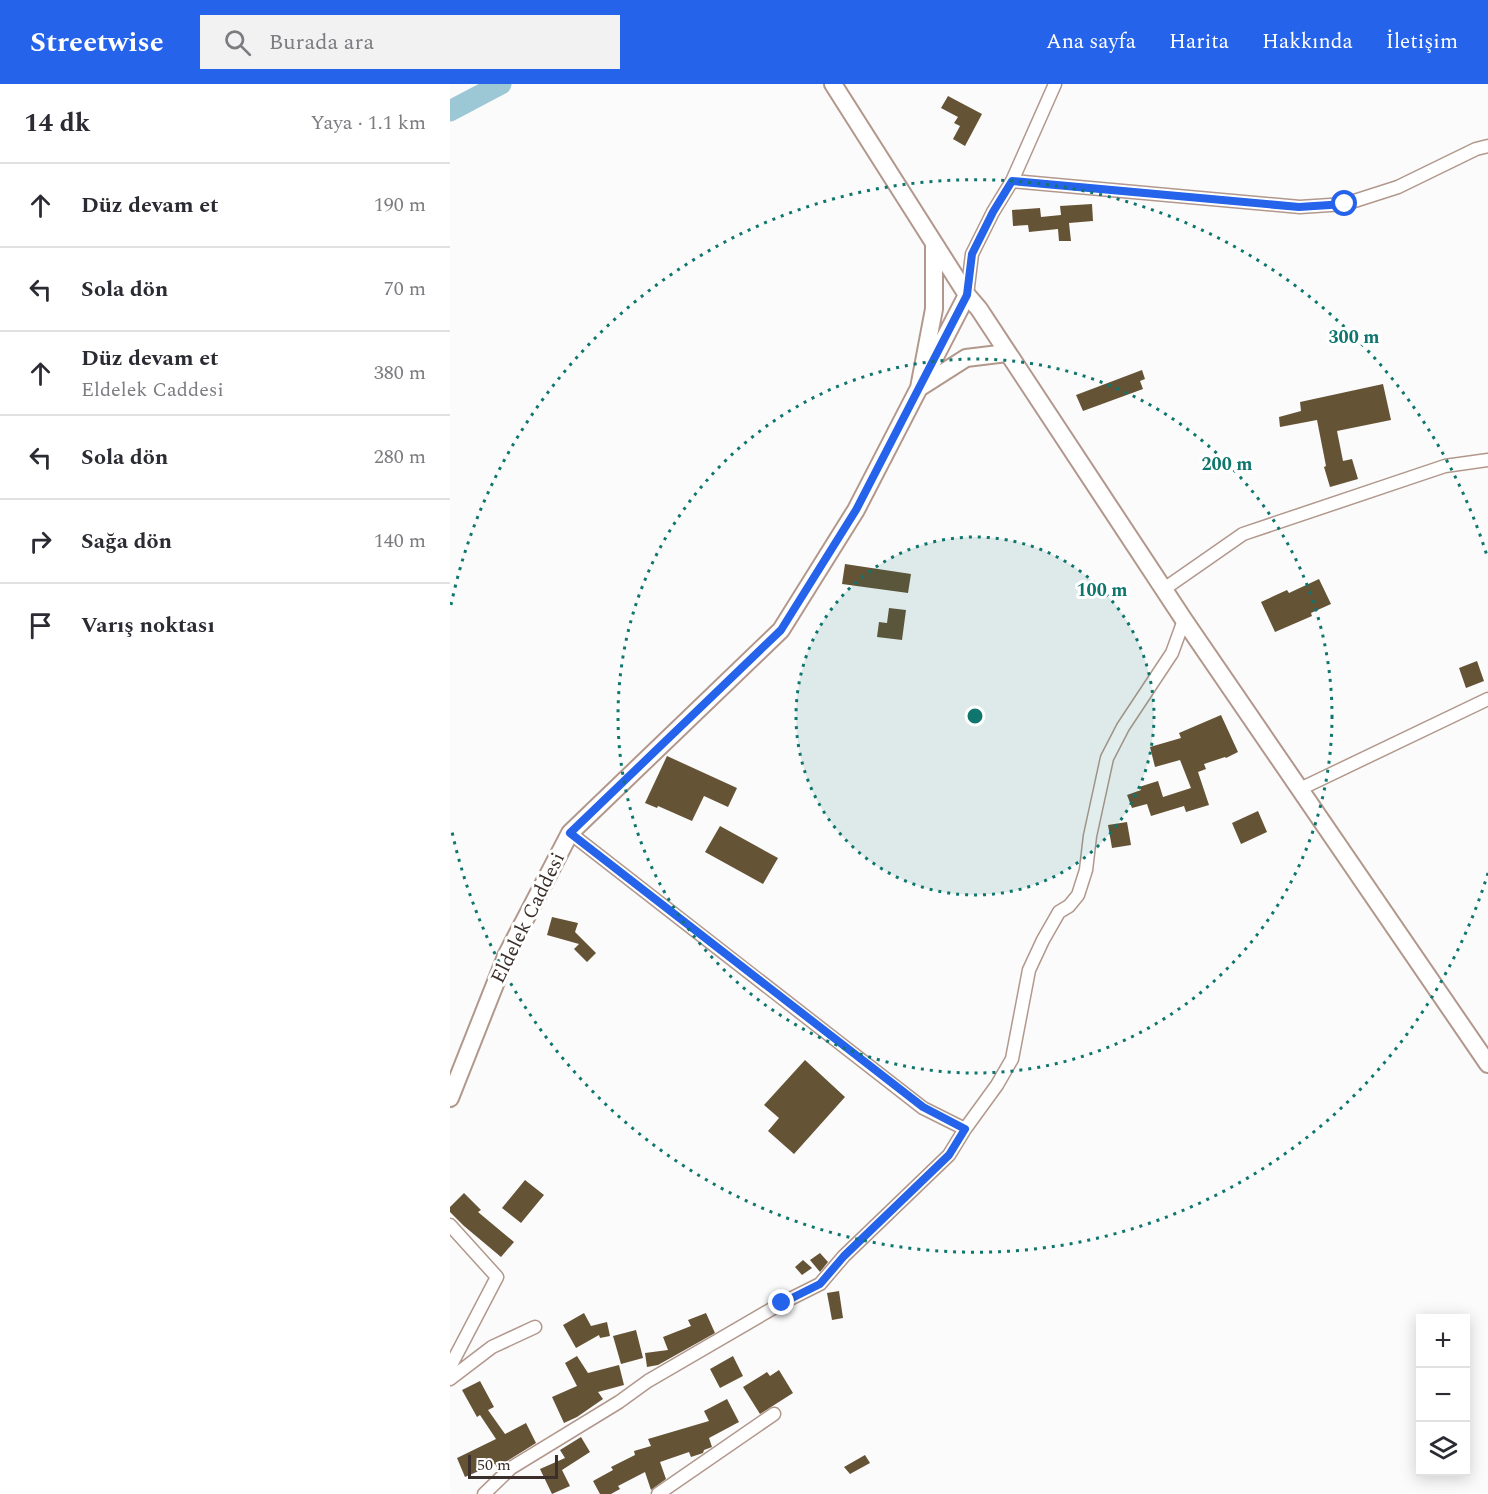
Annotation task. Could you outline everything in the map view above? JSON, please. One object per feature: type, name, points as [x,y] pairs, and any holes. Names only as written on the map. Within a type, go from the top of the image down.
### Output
[{"type":"street","points":[[833,84],[967,295],[1184,620],[1488,1064]]},
{"type":"street","points":[[967,295],[972,254],[1012,181],[1055,84]]},
{"type":"street","points":[[1012,181],[1299,207],[1334,205],[1345,204],[1398,186],[1476,149],[1488,146]]},
{"type":"street","points":[[920,388],[934,309],[934,243]]},
{"type":"street","name":"Eldelek Caddesi","points":[[450,1098],[507,954],[570,833],[781,630],[856,510],[967,295]]},
{"type":"street","points":[[920,388],[966,358],[1007,352]]},
{"type":"street","points":[[1164,589],[1243,534],[1446,466],[1488,460]]},
{"type":"street","points":[[484,1494],[511,1468],[619,1402],[648,1381],[782,1303],[820,1284],[844,1256],[949,1155],[1012,1059],[1029,970],[1059,912],[1069,906],[1078,895],[1086,870],[1090,836],[1107,758],[1123,727],[1172,653],[1184,620]]},
{"type":"street","points":[[1300,789],[1488,699]]},
{"type":"street","points":[[570,833],[923,1107],[965,1129]]},
{"type":"street","points":[[450,1225],[497,1277],[450,1367]]},
{"type":"street","points":[[450,1379],[492,1347],[535,1327]]},
{"type":"street","points":[[658,1494],[774,1414]]},
{"type":"building","points":[[948,96],[982,114],[965,146],[953,139],[960,126],[954,123],[958,117],[941,108]]},
{"type":"building","points":[[1092,204],[1093,221],[1069,223],[1071,241],[1059,241],[1058,229],[1029,232],[1028,225],[1013,226],[1012,210],[1040,208],[1041,217],[1061,215],[1060,206]]},
{"type":"building","points":[[1142,370],[1145,379],[1140,381],[1143,389],[1083,411],[1076,395]]},
{"type":"building","points":[[1383,384],[1391,420],[1337,431],[1343,461],[1352,459],[1358,479],[1330,487],[1324,467],[1326,466],[1317,420],[1280,427],[1279,417],[1301,411],[1300,402]]},
{"type":"building","points":[[845,564],[911,574],[908,593],[842,584]]},
{"type":"building","points":[[1319,579],[1331,604],[1311,613],[1312,616],[1275,632],[1261,602],[1287,590],[1289,593]]},
{"type":"building","points":[[889,608],[906,610],[902,640],[877,637],[879,622],[887,623]]},
{"type":"building","points":[[1477,661],[1484,681],[1466,688],[1459,668]]},
{"type":"building","points":[[1221,715],[1238,752],[1204,764],[1206,769],[1198,772],[1209,805],[1186,812],[1184,806],[1151,816],[1147,804],[1132,808],[1127,795],[1141,790],[1139,787],[1158,781],[1163,797],[1191,788],[1180,760],[1155,767],[1150,747],[1181,738],[1179,733]]},
{"type":"building","points":[[667,756],[737,788],[728,807],[704,796],[692,821],[658,806],[657,808],[645,803]]},
{"type":"building","points":[[1258,811],[1267,832],[1241,844],[1232,823]]},
{"type":"building","points":[[1127,822],[1131,845],[1112,848],[1108,825]]},
{"type":"building","points":[[720,826],[778,858],[763,884],[705,852]]},
{"type":"building","points":[[552,917],[578,923],[575,932],[596,953],[587,962],[574,949],[579,944],[547,935]]},
{"type":"building","points":[[805,1060],[845,1097],[794,1154],[768,1131],[779,1118],[764,1105]]},
{"type":"building","points":[[525,1180],[544,1195],[521,1223],[502,1208]]},
{"type":"building","points":[[464,1193],[481,1210],[478,1212],[514,1242],[501,1257],[450,1212],[450,1207]]},
{"type":"building","points":[[820,1253],[828,1262],[820,1272],[810,1260]]},
{"type":"building","points":[[803,1260],[812,1268],[802,1275],[795,1267]]},
{"type":"building","points":[[839,1291],[843,1318],[832,1320],[827,1293]]},
{"type":"building","points":[[584,1313],[591,1326],[607,1322],[610,1336],[600,1338],[599,1335],[576,1348],[563,1325]]},
{"type":"building","points":[[706,1313],[715,1333],[658,1365],[647,1367],[645,1353],[668,1350],[663,1337],[691,1326],[688,1320]]},
{"type":"building","points":[[636,1330],[643,1358],[621,1364],[613,1336]]},
{"type":"building","points":[[577,1356],[588,1373],[619,1365],[624,1385],[598,1392],[603,1399],[564,1423],[552,1397],[577,1386],[565,1363]]},
{"type":"building","points":[[733,1356],[743,1376],[720,1388],[710,1369]]},
{"type":"building","points":[[779,1370],[793,1393],[760,1414],[743,1387],[767,1372],[770,1376]]},
{"type":"building","points":[[480,1381],[494,1407],[488,1410],[505,1434],[526,1423],[536,1443],[498,1469],[495,1464],[465,1477],[457,1458],[496,1439],[480,1415],[477,1417],[462,1390]]},
{"type":"building","points":[[727,1399],[739,1422],[709,1438],[712,1447],[691,1457],[689,1452],[660,1462],[666,1479],[651,1490],[645,1472],[618,1486],[620,1489],[611,1494],[600,1494],[593,1481],[613,1470],[611,1467],[635,1455],[634,1451],[651,1446],[648,1439],[709,1421],[704,1411]]},
{"type":"building","points":[[581,1437],[590,1452],[562,1470],[570,1486],[552,1494],[540,1469],[565,1458],[560,1450]]},
{"type":"building","points":[[865,1455],[870,1463],[850,1474],[844,1467]]},
{"type":"waterway","points":[[450,111],[501,84]]},
{"type":"route","points":[[782,1303],[820,1284],[844,1256],[949,1155],[965,1129],[923,1107],[570,833],[781,630],[856,510],[967,295],[972,254],[1012,181],[1299,207],[1345,204]]}]
